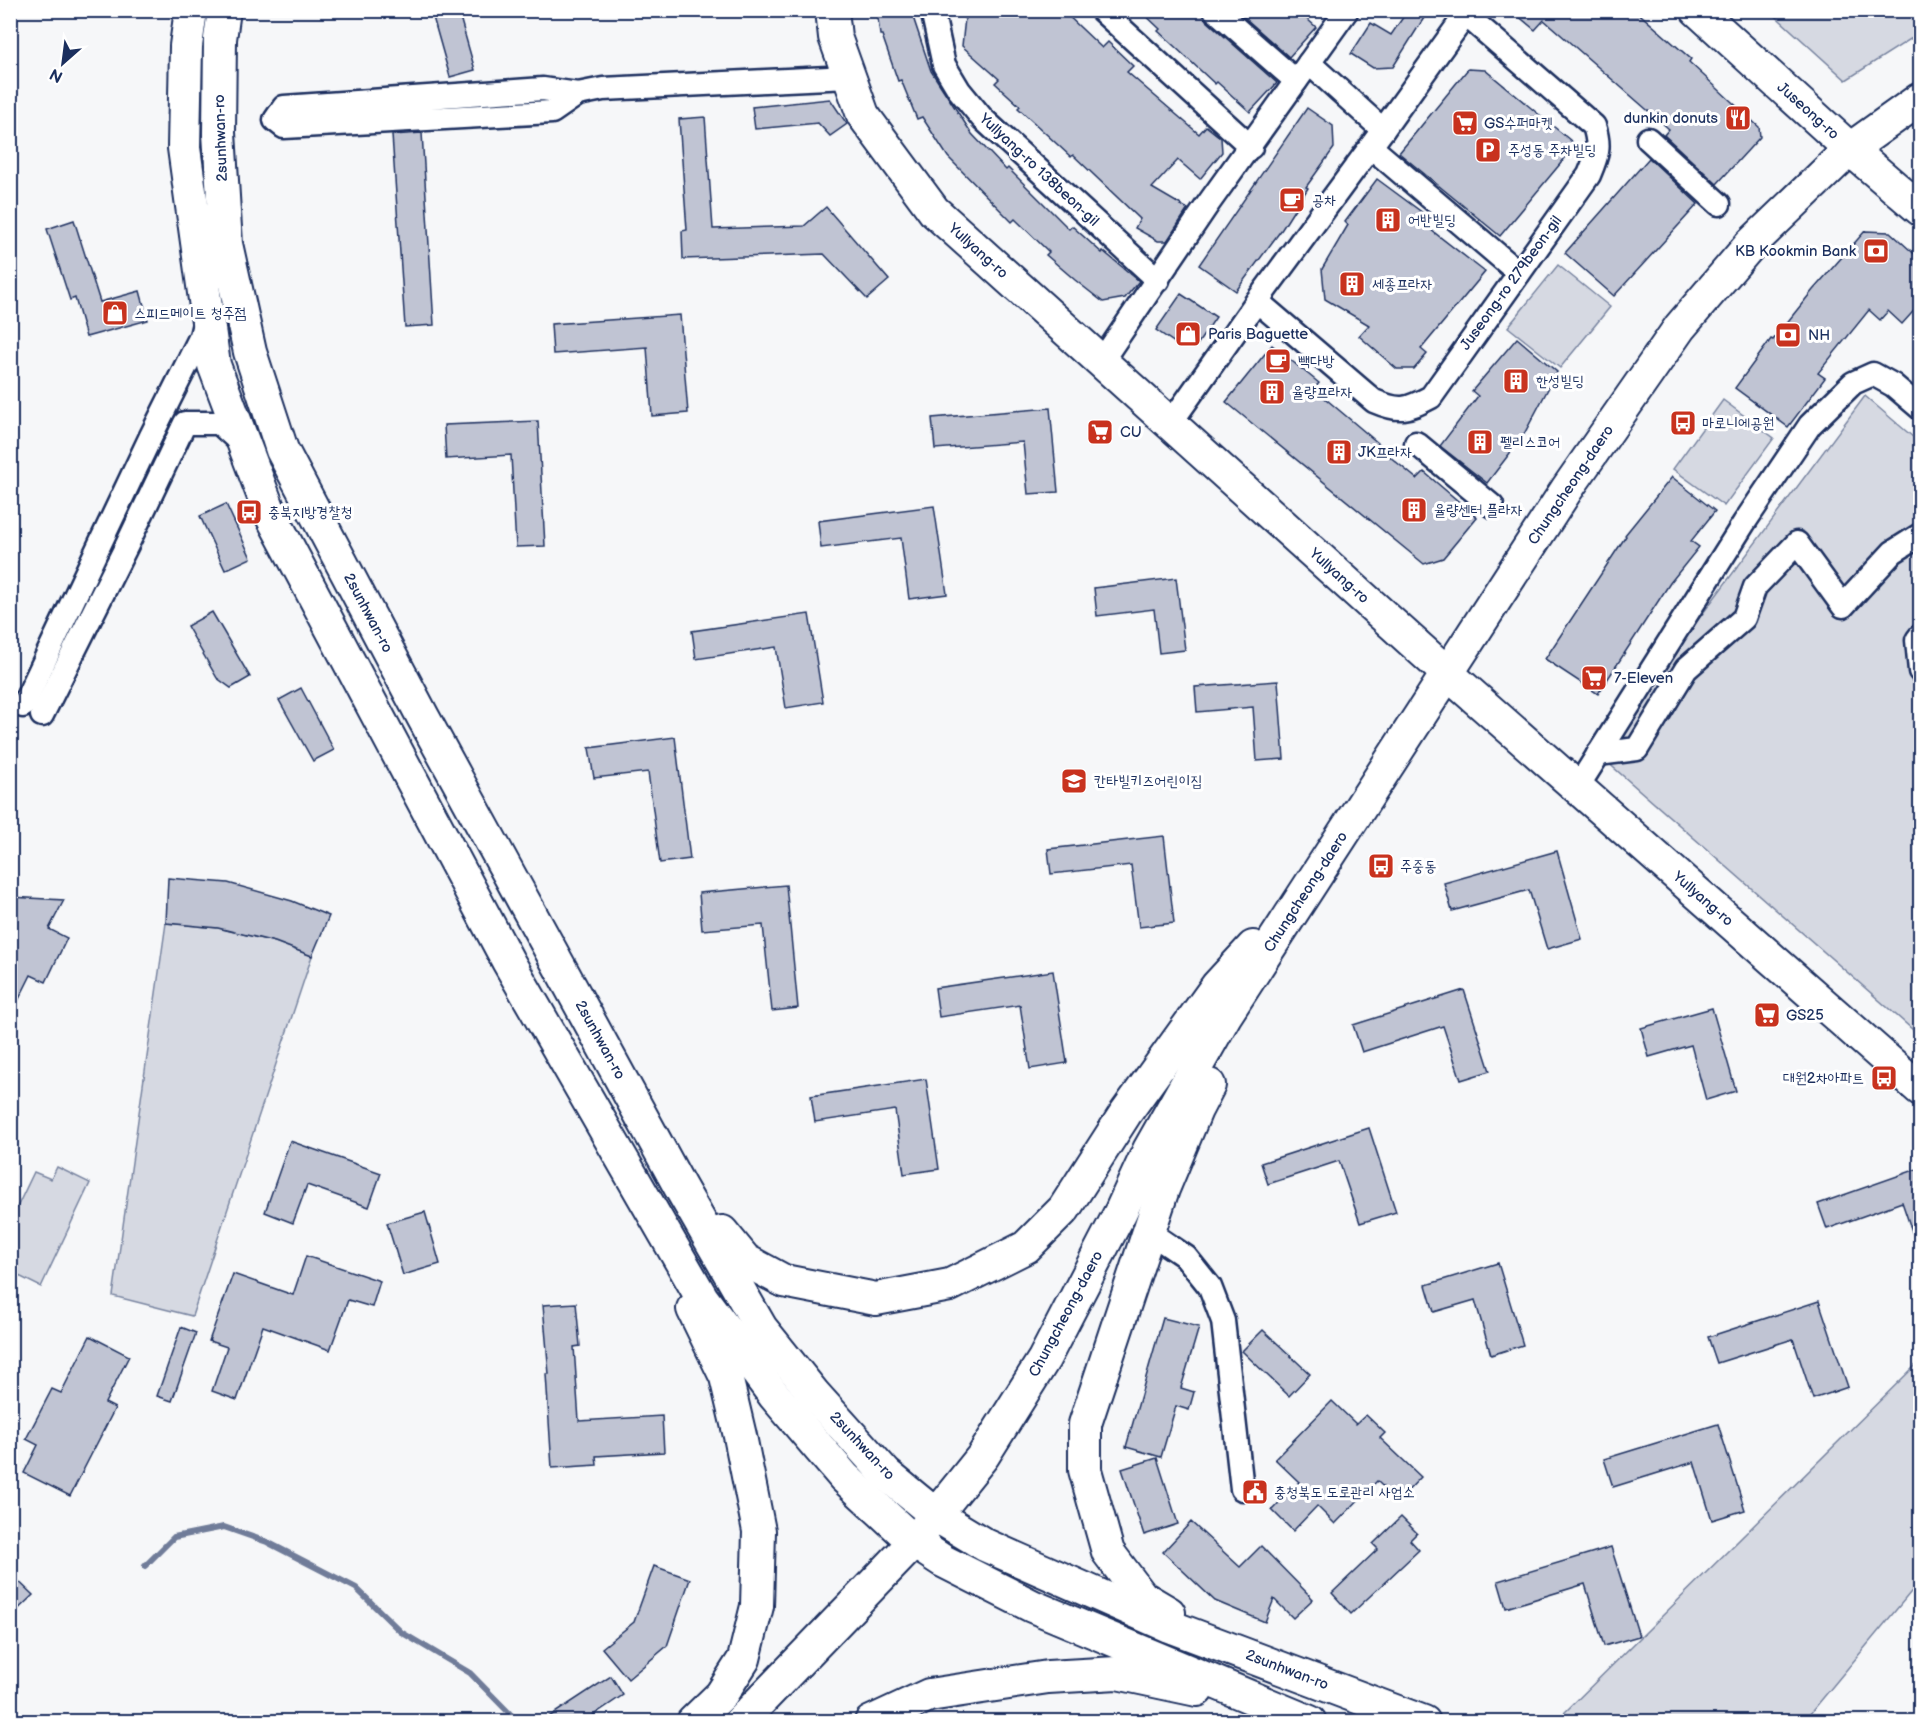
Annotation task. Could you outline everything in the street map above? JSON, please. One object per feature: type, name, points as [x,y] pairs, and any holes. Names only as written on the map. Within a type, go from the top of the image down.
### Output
[{"type":"street","points":[[191,10],[186,46],[184,148],[214,365],[270,513],[508,961],[702,1298],[774,1395],[844,1477],[914,1542],[943,1561],[1032,1606],[1297,1716]]},
{"type":"street","name":"2sunhwan-ro","points":[[224,10],[220,39],[219,133],[226,244],[250,352],[282,450],[423,717],[673,1173],[761,1328],[814,1394],[886,1474],[937,1516],[985,1545],[1169,1626],[1424,1722]]},
{"type":"street","name":"Yullyang-ro","points":[[832,10],[835,37],[863,115],[934,211],[1447,673],[1920,1089]]},
{"type":"street","points":[[1101,10],[1251,147]]},
{"type":"street","points":[[1215,10],[1302,72],[1377,139],[1519,273]]},
{"type":"street","name":"Juseong-ro","points":[[1697,10],[1850,149],[1920,209]]},
{"type":"street","name":"Yullyang-ro 138beon-gil","points":[[940,13],[944,65],[959,90],[982,118],[1158,280]]},
{"type":"street","points":[[1101,362],[1208,204],[1251,147],[1340,13]]},
{"type":"street","name":"Juseong-ro 279beon-gil","points":[[1170,424],[1257,301],[1467,13],[1594,126],[1599,141],[1597,157],[1589,175],[1431,397],[1413,407],[1393,409],[1374,401],[1257,301]]},
{"type":"street","points":[[578,94],[552,112],[284,127],[275,120],[284,107],[543,89],[578,94],[603,89],[849,77]]},
{"type":"street","name":"Chungcheong-daero","points":[[740,1722],[914,1542],[983,1456],[1044,1359],[1161,1129],[1225,1016],[1567,489],[1680,327],[1751,244],[1850,149],[1920,99]]},
{"type":"street","points":[[1648,139],[1719,204]]},
{"type":"street","points":[[207,311],[201,336],[151,436],[33,710],[127,545],[185,423],[219,423],[244,446]]},
{"type":"street","points":[[1577,788],[1744,523],[1810,425],[1853,382],[1873,374],[1893,385],[1920,408]]},
{"type":"street","points":[[1416,443],[1492,506]]},
{"type":"street","points":[[1598,754],[1637,749],[1686,669],[1744,618],[1755,587],[1797,543],[1844,606],[1893,552],[1920,535]]},
{"type":"street","points":[[1920,636],[1917,640],[1920,671]]},
{"type":"street","points":[[673,1173],[745,1260],[784,1281],[876,1299],[950,1285],[1026,1247],[1064,1209],[1125,1114],[1216,986],[1312,883]]},
{"type":"street","points":[[1218,1644],[1142,1597],[1108,1552],[1085,1470],[1085,1424],[1163,1189],[1196,1110],[1312,883]]},
{"type":"street","points":[[1149,1232],[1186,1257],[1210,1287],[1223,1321],[1242,1489]]},
{"type":"street","points":[[687,1273],[693,1311],[726,1377],[759,1531],[757,1606],[744,1659],[721,1695],[693,1722]]},
{"type":"street","points":[[871,1722],[929,1695],[1048,1677],[1117,1673],[1207,1691],[1297,1716]]},
{"type":"shaded area","points":[[1770,11],[1915,11],[1920,33],[1846,80]]},
{"type":"shaded area","points":[[1558,265],[1610,307],[1560,368],[1508,327]]},
{"type":"shaded area","points":[[1865,396],[1920,443],[1920,1036],[1598,754]]},
{"type":"shaded area","points":[[1723,400],[1774,438],[1724,506],[1673,469]]},
{"type":"shaded area","points":[[166,923],[218,928],[275,942],[312,956],[192,1316],[113,1296]]},
{"type":"shaded area","points":[[57,1167],[90,1183],[41,1287],[11,1272],[11,1220],[34,1172],[51,1179]]},
{"type":"shaded area","points":[[1920,1361],[1920,1581],[1804,1721],[1556,1721]]},
{"type":"building","points":[[431,10],[458,10],[475,70],[450,77]]},
{"type":"building","points":[[877,10],[913,10],[914,20],[931,71],[972,134],[1006,170],[1008,168],[1069,229],[1072,226],[1102,253],[1103,251],[1139,281],[1125,298],[1103,302],[1075,280],[1046,255],[1049,252],[1015,219],[1012,222],[948,157],[922,117],[917,119],[901,80],[898,81],[882,35],[880,35]]},
{"type":"building","points":[[972,10],[1062,10],[1102,48],[1108,42],[1133,66],[1127,72],[1199,134],[1206,126],[1221,138],[1222,152],[1200,179],[1178,160],[1152,188],[1188,209],[1167,241],[1158,241],[1135,228],[1140,219],[1073,155],[1071,157],[1018,108],[1020,106],[995,83],[999,79],[962,46],[965,18]]},
{"type":"building","points":[[1140,10],[1202,10],[1206,20],[1277,83],[1250,112],[1217,82],[1215,84],[1158,31],[1160,29]]},
{"type":"building","points":[[1236,10],[1297,10],[1316,27],[1289,57]]},
{"type":"building","points":[[1408,10],[1429,10],[1393,67],[1373,68],[1351,54],[1371,23],[1391,35]]},
{"type":"building","points":[[1511,10],[1635,10],[1691,59],[1689,62],[1759,127],[1760,137],[1717,184],[1664,135],[1669,129],[1544,20],[1535,30]]},
{"type":"building","points":[[1468,69],[1485,70],[1576,145],[1500,236],[1399,153]]},
{"type":"building","points":[[830,99],[847,124],[830,136],[818,123],[755,129],[752,107]]},
{"type":"building","points":[[1307,108],[1333,126],[1334,148],[1306,187],[1308,188],[1282,229],[1236,291],[1199,265]]},
{"type":"building","points":[[705,117],[713,229],[804,226],[826,207],[889,280],[867,299],[824,254],[683,259],[682,231],[687,230],[679,119]]},
{"type":"building","points":[[422,133],[434,325],[405,327],[392,135]]},
{"type":"building","points":[[1649,158],[1698,204],[1614,296],[1565,253]]},
{"type":"building","points":[[1377,179],[1431,219],[1426,226],[1485,272],[1421,349],[1427,354],[1414,369],[1397,369],[1359,336],[1369,325],[1325,299],[1322,269],[1348,225],[1345,222]]},
{"type":"building","points":[[74,220],[100,302],[140,291],[148,320],[86,337],[75,298],[70,300],[47,229]]},
{"type":"building","points":[[1865,231],[1890,232],[1920,259],[1920,304],[1902,324],[1888,311],[1880,320],[1869,310],[1818,373],[1825,378],[1788,427],[1735,388],[1771,339],[1773,340]]},
{"type":"building","points":[[1181,294],[1216,317],[1197,345],[1178,345],[1156,330]]},
{"type":"building","points":[[680,315],[688,413],[652,416],[647,347],[553,354],[551,324]]},
{"type":"building","points":[[1517,338],[1557,372],[1523,436],[1487,483],[1440,446],[1478,396],[1472,391]]},
{"type":"building","points":[[1272,345],[1319,383],[1314,389],[1391,454],[1389,456],[1417,479],[1424,472],[1477,517],[1443,558],[1424,564],[1226,402]]},
{"type":"building","points":[[1050,408],[1058,492],[1028,494],[1023,442],[935,449],[932,418]]},
{"type":"building","points":[[538,421],[545,546],[516,547],[511,455],[446,459],[444,425]]},
{"type":"building","points":[[1672,477],[1715,511],[1691,541],[1699,547],[1670,583],[1598,694],[1545,659],[1625,535]]},
{"type":"building","points":[[226,504],[251,558],[225,570],[200,516]]},
{"type":"building","points":[[934,506],[947,594],[909,599],[901,538],[821,548],[818,521]]},
{"type":"building","points":[[1176,578],[1185,650],[1159,653],[1154,609],[1097,616],[1094,588]]},
{"type":"building","points":[[212,612],[250,677],[231,688],[217,678],[187,626]]},
{"type":"building","points":[[809,614],[823,702],[786,708],[776,647],[696,659],[692,631]]},
{"type":"building","points":[[1278,681],[1284,759],[1257,761],[1253,707],[1197,712],[1195,687]]},
{"type":"building","points":[[301,688],[334,750],[313,761],[279,700]]},
{"type":"building","points":[[675,737],[690,859],[660,863],[648,772],[594,778],[589,748]]},
{"type":"building","points":[[1164,836],[1174,923],[1139,927],[1131,865],[1051,874],[1048,849]]},
{"type":"building","points":[[1557,851],[1582,939],[1547,949],[1529,890],[1452,911],[1444,883]]},
{"type":"building","points":[[168,878],[228,883],[292,901],[329,916],[312,956],[275,942],[218,928],[166,923]]},
{"type":"building","points":[[786,885],[798,1008],[772,1011],[763,925],[702,930],[699,893]]},
{"type":"building","points":[[10,897],[64,900],[49,929],[67,938],[46,982],[31,975],[10,1017]]},
{"type":"building","points":[[1053,971],[1067,1063],[1030,1069],[1020,1005],[939,1017],[935,988]]},
{"type":"building","points":[[1464,990],[1490,1071],[1461,1080],[1443,1026],[1362,1052],[1353,1025]]},
{"type":"building","points":[[1712,1008],[1736,1091],[1706,1100],[1691,1045],[1649,1057],[1641,1028]]},
{"type":"building","points":[[926,1079],[939,1169],[904,1174],[895,1110],[815,1122],[811,1096]]},
{"type":"building","points":[[1369,1128],[1396,1212],[1360,1223],[1339,1161],[1268,1184],[1261,1163]]},
{"type":"building","points":[[290,1141],[381,1173],[369,1207],[307,1185],[293,1223],[265,1212]]},
{"type":"building","points":[[1920,1168],[1920,1248],[1918,1249],[1902,1202],[1827,1229],[1818,1204]]},
{"type":"building","points":[[425,1212],[440,1264],[403,1275],[387,1223]]},
{"type":"building","points":[[306,1256],[380,1281],[372,1307],[348,1300],[330,1350],[263,1326],[237,1400],[212,1391],[227,1347],[209,1341],[233,1274],[293,1295]]},
{"type":"building","points":[[1498,1263],[1523,1345],[1491,1355],[1475,1300],[1434,1312],[1426,1285]]},
{"type":"building","points":[[1819,1301],[1848,1387],[1813,1399],[1793,1339],[1717,1363],[1708,1337]]},
{"type":"building","points":[[576,1303],[580,1346],[574,1347],[579,1421],[662,1416],[664,1452],[596,1456],[597,1465],[552,1468],[546,1374],[549,1374],[543,1305]]},
{"type":"building","points":[[1163,1318],[1199,1327],[1181,1388],[1194,1392],[1189,1410],[1176,1406],[1161,1457],[1126,1447]]},
{"type":"building","points":[[181,1327],[196,1333],[172,1401],[157,1396]]},
{"type":"building","points":[[1263,1330],[1310,1374],[1289,1396],[1242,1351]]},
{"type":"building","points":[[90,1336],[129,1356],[105,1403],[115,1408],[70,1496],[24,1473],[38,1445],[26,1439],[52,1389],[61,1393]]},
{"type":"building","points":[[1332,1401],[1356,1424],[1366,1415],[1385,1433],[1380,1438],[1421,1477],[1398,1501],[1377,1481],[1335,1524],[1317,1506],[1293,1531],[1272,1510],[1299,1482],[1275,1459]]},
{"type":"building","points":[[1718,1424],[1745,1510],[1712,1520],[1694,1462],[1613,1487],[1604,1459]]},
{"type":"building","points":[[1157,1458],[1178,1524],[1144,1535],[1122,1469]]},
{"type":"building","points":[[1401,1517],[1417,1533],[1410,1540],[1419,1550],[1351,1614],[1332,1593],[1378,1549],[1373,1544]]},
{"type":"building","points":[[1191,1522],[1240,1567],[1261,1546],[1313,1599],[1293,1618],[1274,1599],[1265,1622],[1215,1601],[1163,1552]]},
{"type":"building","points":[[1611,1547],[1639,1636],[1604,1646],[1585,1584],[1506,1608],[1498,1581]]},
{"type":"building","points":[[654,1566],[690,1579],[667,1646],[628,1679],[602,1648],[634,1622]]},
{"type":"building","points":[[10,1573],[33,1595],[10,1617]]},
{"type":"building","points":[[611,1676],[623,1695],[583,1722],[541,1722]]},
{"type":"waterway","points":[[145,1566],[174,1537],[224,1527],[267,1542],[356,1588],[401,1632],[470,1673],[518,1722]]},
{"type":"place","name":"dunkin donuts","points":[[1738,118]]},
{"type":"place","name":"GS수퍼마켓","points":[[1465,123]]},
{"type":"place","name":"주성동 주차빌딩","points":[[1488,150]]},
{"type":"place","name":"공차","points":[[1292,200]]},
{"type":"place","name":"어반빌딩","points":[[1388,220]]},
{"type":"place","name":"KB Kookmin Bank","points":[[1876,251]]},
{"type":"place","name":"세종프라자","points":[[1352,284]]},
{"type":"place","name":"스피드메이트 청주점","points":[[115,313]]},
{"type":"place","name":"Paris Baguette","points":[[1188,334]]},
{"type":"place","name":"NH","points":[[1788,335]]},
{"type":"place","name":"빽다방","points":[[1278,361]]},
{"type":"place","name":"한성빌딩","points":[[1516,381]]},
{"type":"place","name":"율량프라자","points":[[1272,392]]},
{"type":"place","name":"마로니에공원","points":[[1683,423]]},
{"type":"place","name":"CU","points":[[1100,432]]},
{"type":"place","name":"펠리스코어","points":[[1480,442]]},
{"type":"place","name":"JK프라자","points":[[1339,452]]},
{"type":"place","name":"율량센터 플라자","points":[[1414,510]]},
{"type":"place","name":"충북지방경찰청","points":[[249,512]]},
{"type":"place","name":"7-Eleven","points":[[1594,678]]},
{"type":"place","name":"칸타빌키즈어린이집","points":[[1074,781]]},
{"type":"place","name":"주중동","points":[[1381,866]]},
{"type":"place","name":"GS25","points":[[1767,1015]]},
{"type":"place","name":"대원2차아파트","points":[[1884,1078]]},
{"type":"place","name":"충청북도 도로관리 사업소","points":[[1255,1492]]}]
